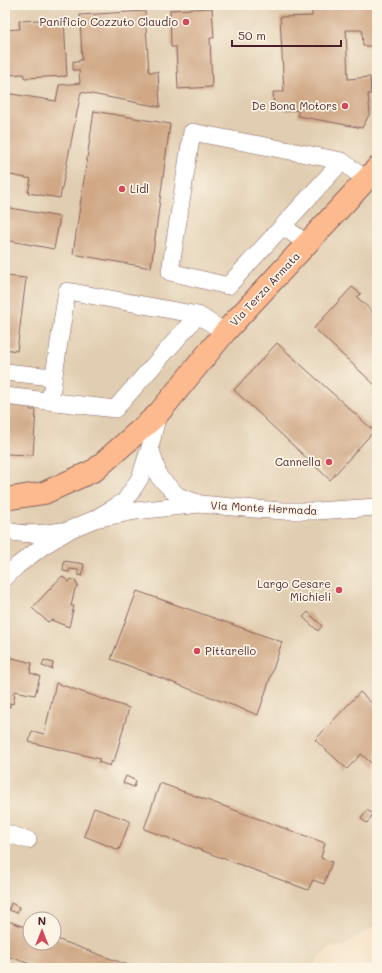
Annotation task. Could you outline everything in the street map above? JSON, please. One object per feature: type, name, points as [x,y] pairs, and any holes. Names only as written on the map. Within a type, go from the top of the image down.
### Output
[{"type":"main road","name":"Via Terza Armata","points":[[5,499],[44,493],[95,470],[158,414],[225,332],[372,174]]},
{"type":"street","points":[[342,161],[228,286],[170,272],[192,132],[342,161],[372,174]]},
{"type":"street","points":[[283,226],[307,244]]},
{"type":"street","points":[[50,401],[67,291],[198,315],[225,332]]},
{"type":"street","points":[[5,396],[115,408],[198,315]]},
{"type":"street","points":[[5,372],[53,377]]},
{"type":"street","name":"Via Terza Armata","points":[[5,578],[18,565],[43,546],[71,529],[95,519],[125,501],[140,478],[150,447],[158,414]]},
{"type":"street","name":"Via Monte Hermada","points":[[150,447],[159,477],[178,496],[200,504]]},
{"type":"street","name":"Via Monte Hermada","points":[[95,519],[136,511],[200,504],[255,509],[317,511],[377,507]]},
{"type":"street","points":[[5,530],[11,532],[42,534],[71,529]]},
{"type":"street","points":[[5,833],[28,840]]},
{"type":"shaded area","points":[[5,5],[377,5],[377,924],[344,946],[329,948],[311,968],[5,968]]},
{"type":"building","points":[[377,5],[377,46],[363,46],[362,30],[346,30],[348,79],[370,77],[371,94],[368,94],[370,113],[362,128],[298,116],[298,110],[285,111],[285,107],[274,108],[273,92],[284,92],[280,17],[312,16],[312,7]]},
{"type":"building","points":[[212,8],[214,38],[210,38],[212,87],[178,89],[176,47],[171,47],[170,10]]},
{"type":"building","points":[[145,11],[149,72],[158,72],[160,107],[81,92],[60,198],[28,193],[31,179],[5,174],[5,93],[56,101],[59,85],[80,83],[79,70],[73,70],[73,61],[79,62],[79,60],[82,60],[80,15]]},
{"type":"building","points":[[64,19],[67,76],[24,78],[24,74],[5,75],[5,30],[20,29],[19,21]]},
{"type":"building","name":"Lidl","points":[[94,111],[170,124],[151,268],[73,254]]},
{"type":"building","points":[[5,207],[60,217],[54,249],[5,240]]},
{"type":"building","points":[[5,276],[26,278],[17,351],[5,349]]},
{"type":"building","points":[[352,287],[361,294],[357,297],[377,316],[377,387],[314,328]]},
{"type":"building","points":[[277,343],[374,431],[330,480],[234,390]]},
{"type":"building","points":[[5,402],[30,404],[30,410],[36,410],[33,455],[5,454]]},
{"type":"building","points":[[64,561],[84,564],[82,576],[78,575],[78,570],[70,569],[69,572],[63,571]]},
{"type":"building","points":[[62,576],[69,582],[71,579],[74,579],[78,586],[75,589],[71,606],[74,606],[69,627],[51,620],[48,622],[32,608]]},
{"type":"building","name":"Pittarello","points":[[137,591],[282,642],[258,715],[111,659]]},
{"type":"building","points":[[308,612],[322,626],[318,631],[303,617]]},
{"type":"building","points":[[5,656],[32,663],[30,673],[40,676],[35,695],[15,691],[13,694],[15,695],[13,704],[10,703],[10,707],[5,706]]},
{"type":"building","points":[[44,660],[53,663],[52,669],[42,666]]},
{"type":"building","points":[[56,683],[129,708],[114,762],[112,761],[110,766],[98,762],[100,759],[29,742],[32,731],[44,734]]},
{"type":"building","points":[[360,692],[377,708],[377,768],[361,754],[347,769],[315,740]]},
{"type":"building","points":[[126,776],[136,781],[134,787],[123,783]]},
{"type":"building","points":[[160,783],[325,843],[321,858],[332,862],[324,884],[313,880],[308,890],[144,829]]},
{"type":"building","points":[[94,808],[130,821],[119,850],[84,836]]},
{"type":"building","points":[[367,810],[373,814],[367,823],[361,819]]},
{"type":"building","points":[[11,903],[19,907],[17,913],[9,910]]},
{"type":"building","points":[[8,921],[22,926],[22,951],[62,951],[62,941],[136,968],[41,968],[5,955],[5,931]]},
{"type":"place","name":"Panificio Cozzuto Claudio","points":[[186,22]]},
{"type":"place","name":"De Bona Motors","points":[[345,106]]},
{"type":"place","name":"Lidl","points":[[122,189]]},
{"type":"place","name":"Cannella","points":[[329,462]]},
{"type":"place","name":"Largo Cesare Michieli","points":[[339,590]]},
{"type":"place","name":"Pittarello","points":[[197,651]]}]
